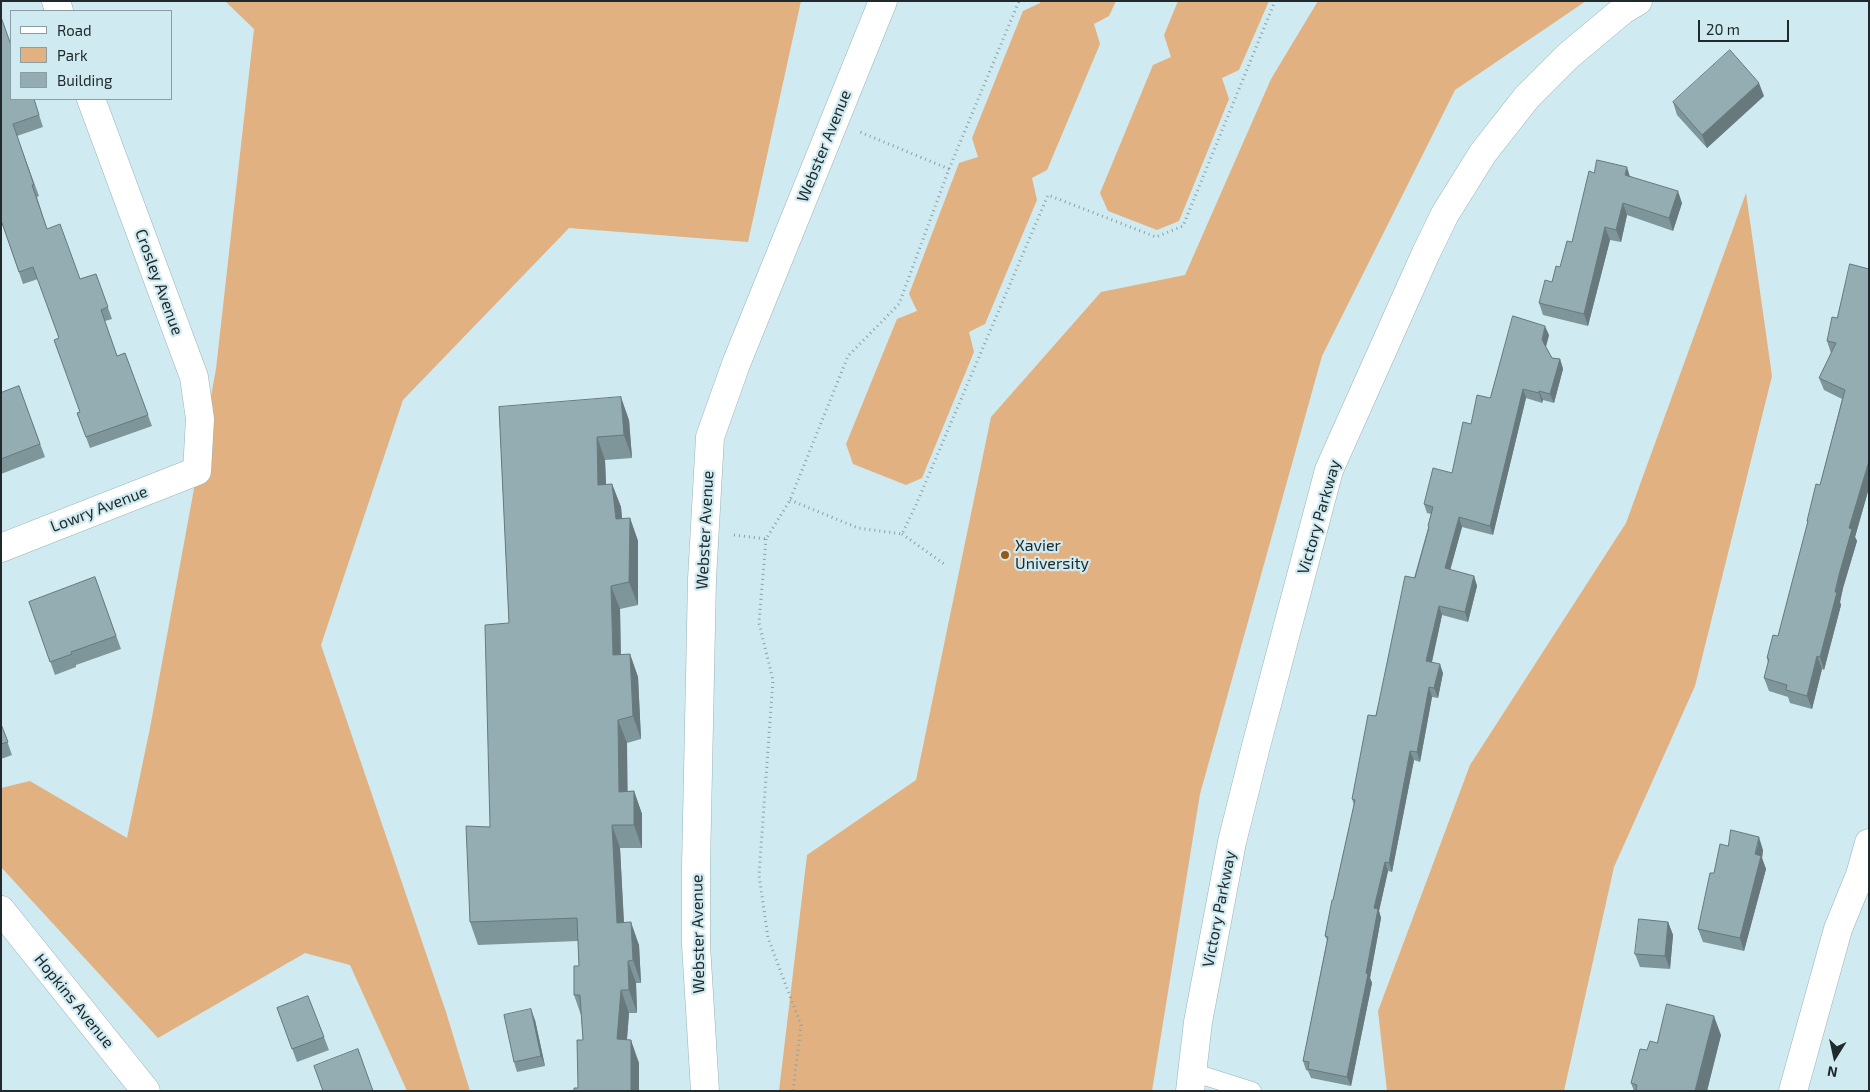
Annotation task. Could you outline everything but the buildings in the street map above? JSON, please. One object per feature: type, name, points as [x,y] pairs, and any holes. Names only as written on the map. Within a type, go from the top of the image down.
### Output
[{"type":"street","name":"Webster Avenue","points":[[704,1091],[696,945],[702,579],[710,437],[736,364],[883,1]]},
{"type":"street","name":"Victory Parkway","points":[[1191,1082],[1198,1022],[1232,842],[1329,470],[1426,253],[1445,214],[1483,153],[1527,97],[1568,56],[1623,10],[1638,1]]},
{"type":"street","name":"Crosley Avenue","points":[[92,100],[194,377],[200,419],[197,471]]},
{"type":"street","name":"Lowry Avenue","points":[[1,548],[197,471]]},
{"type":"street","points":[[1793,1091],[1838,930],[1865,874],[1869,843]]},
{"type":"street","name":"Hopkins Avenue","points":[[1,910],[146,1091]]},
{"type":"lane","points":[[1191,1082],[1252,1091]]},
{"type":"path","points":[[793,1091],[801,1025],[768,938],[759,875],[773,680],[759,623],[766,539],[790,500],[848,356],[898,304],[949,169],[1018,1]]},
{"type":"path","points":[[902,534],[1048,195],[1156,237],[1183,226],[1275,1]]},
{"type":"path","points":[[834,121],[949,169]]},
{"type":"path","points":[[790,500],[858,528],[902,534],[944,564]]},
{"type":"path","points":[[704,532],[766,539]]},
{"type":"green space","points":[[225,1],[801,1],[748,242],[569,228],[403,400],[321,645],[446,1012],[470,1091],[407,1091],[350,965],[305,953],[158,1038],[1,867],[1,788],[30,781],[127,838],[150,728],[216,369],[254,29]]},
{"type":"green space","points":[[1040,1],[1116,1],[1109,16],[1094,24],[1100,44],[1047,170],[1032,178],[1037,200],[985,324],[969,332],[974,352],[922,478],[906,485],[853,464],[846,444],[897,319],[917,311],[909,294],[959,163],[978,157],[972,138],[1023,11],[1040,3]]},
{"type":"green space","points":[[1178,1],[1269,1],[1239,70],[1222,78],[1229,99],[1179,221],[1157,230],[1108,211],[1100,193],[1153,65],[1171,57],[1164,35]]},
{"type":"green space","points":[[1318,1],[1586,1],[1455,90],[1322,356],[1200,794],[1152,1091],[779,1091],[807,855],[916,780],[991,417],[1101,292],[1185,275],[1271,79]]},
{"type":"green space","points":[[1746,193],[1772,376],[1695,686],[1614,867],[1564,1091],[1387,1091],[1378,1011],[1470,765],[1626,523]]},
{"type":"place","name":"Xavier University","points":[[1005,555]]}]
